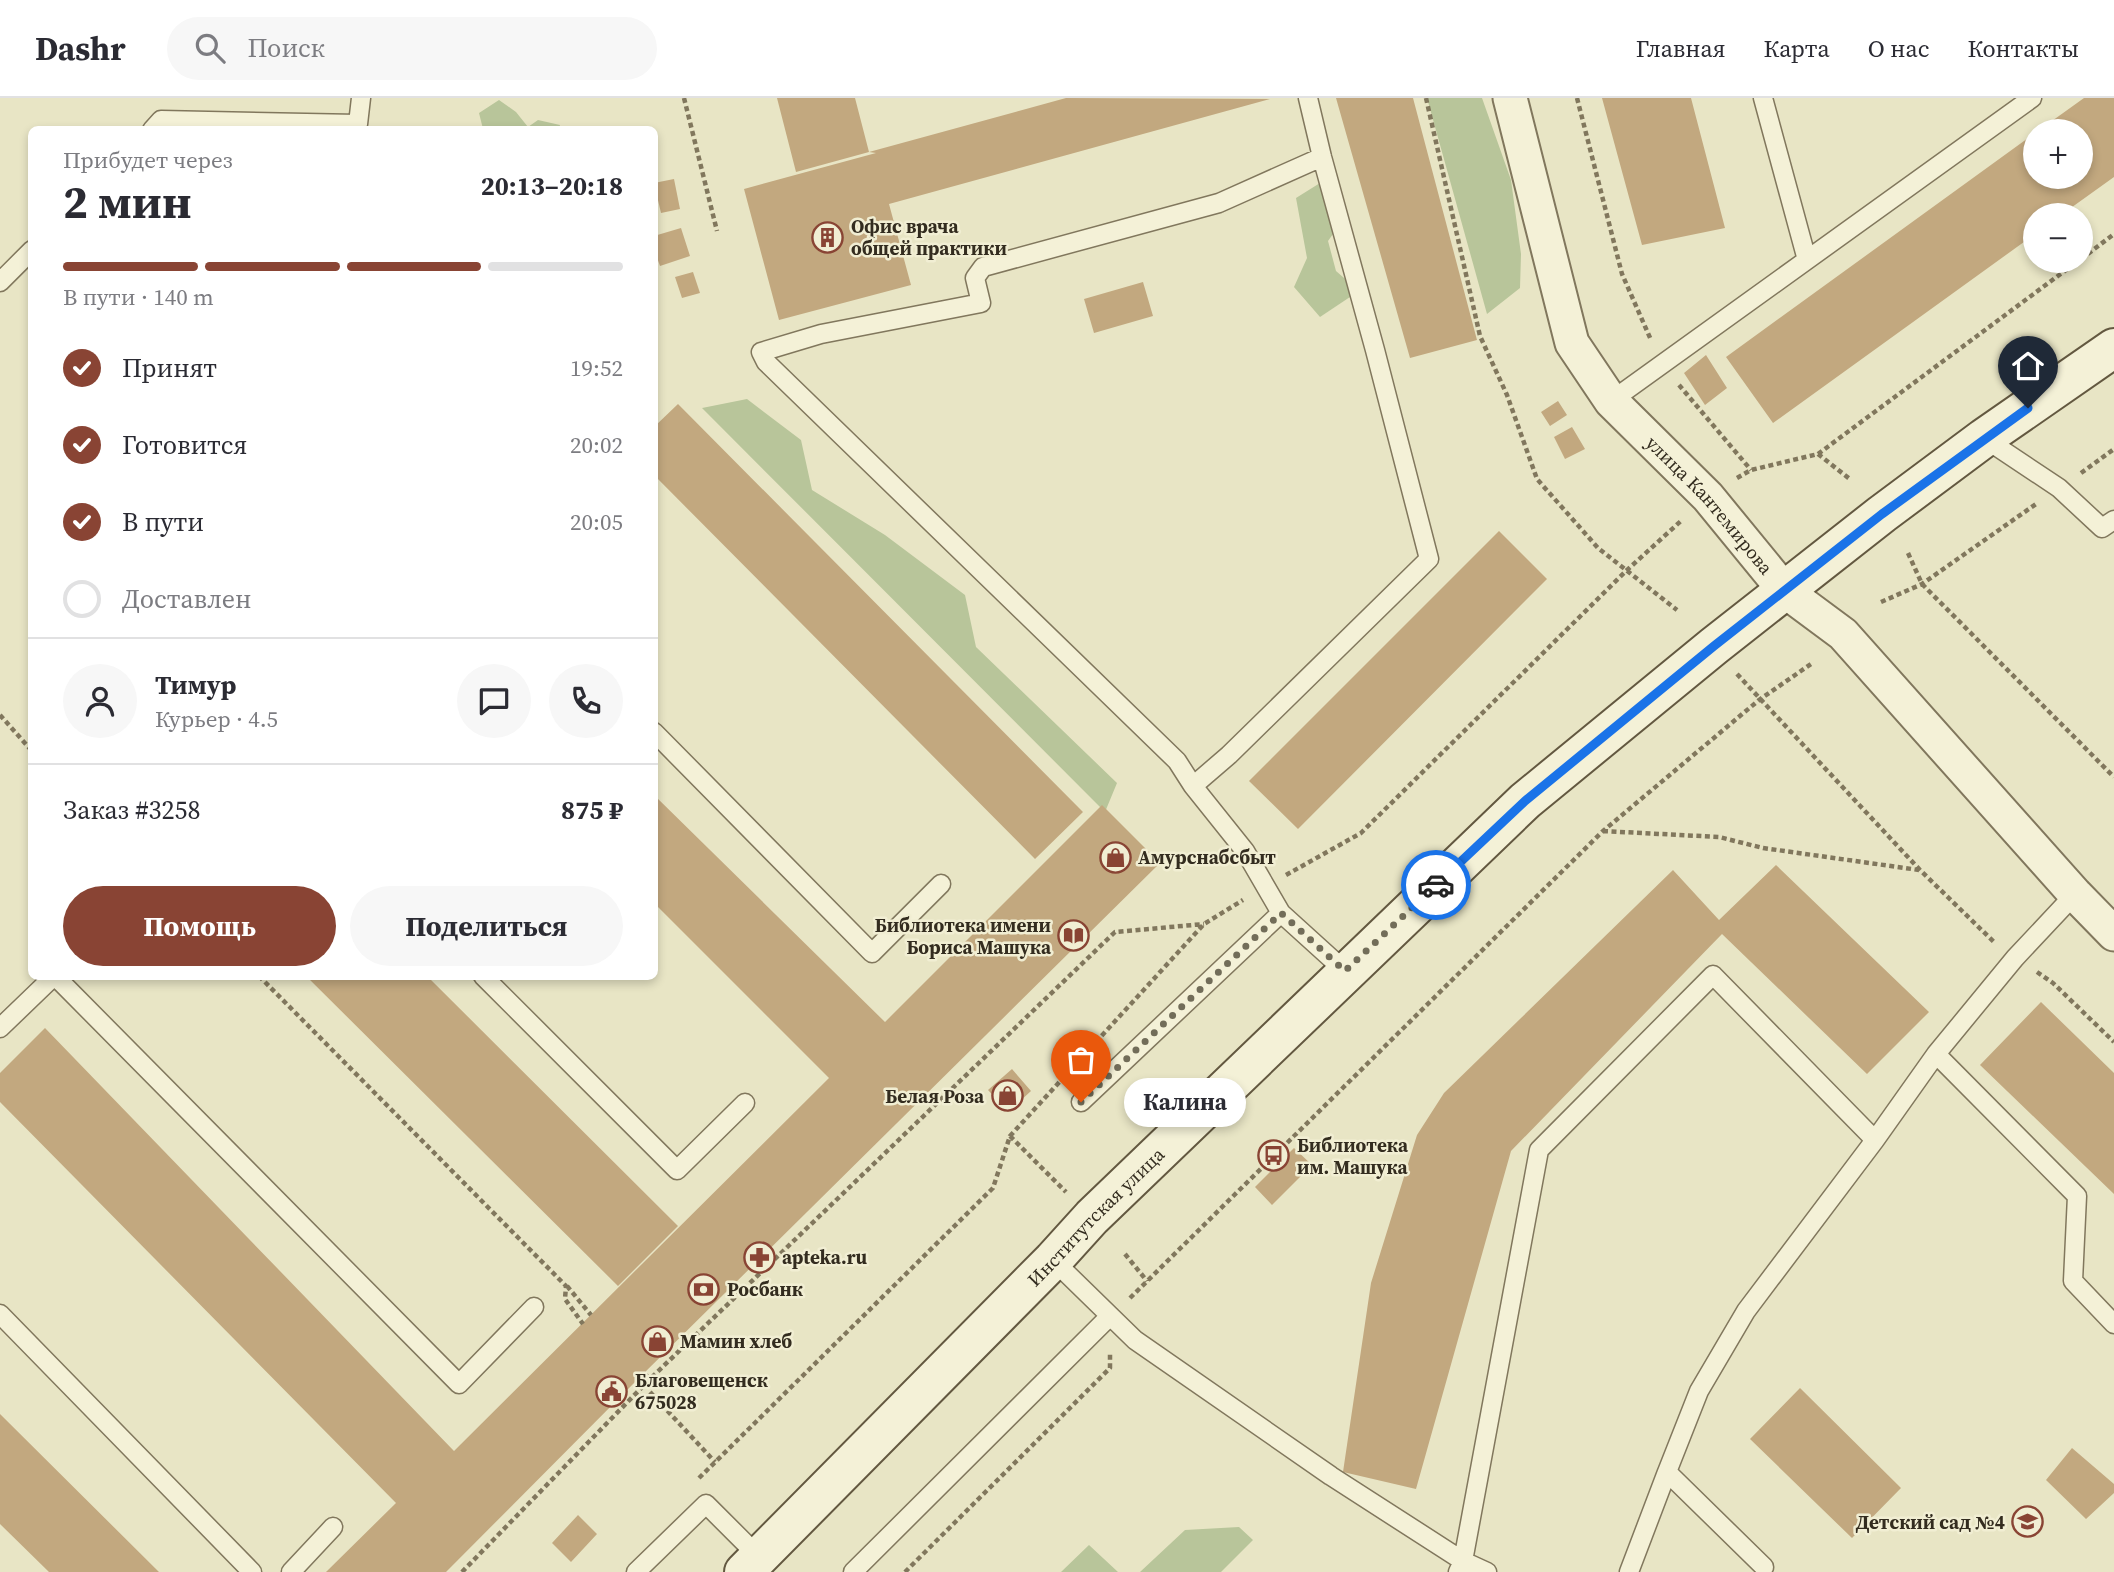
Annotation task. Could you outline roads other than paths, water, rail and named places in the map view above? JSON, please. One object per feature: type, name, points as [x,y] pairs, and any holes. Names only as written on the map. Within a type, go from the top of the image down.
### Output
[{"type":"main road","name":"Институтская улица","points":[[751,1564],[1052,1261],[1092,1217],[1345,971],[1525,801],[1785,591],[1984,438],[2114,348]]},
{"type":"street","name":"улица Кантемирова","points":[[1510,98],[1572,343],[1611,401],[1708,497],[1785,591],[1843,634],[2075,894],[2114,934]]},
{"type":"lane","points":[[156,126],[161,120],[358,124],[360,98]]},
{"type":"lane","points":[[1193,786],[1229,755],[1429,559],[1308,98]]},
{"type":"lane","points":[[1763,98],[1807,260]]},
{"type":"lane","points":[[1611,401],[2026,100]]},
{"type":"lane","points":[[1322,158],[1219,203],[983,267],[975,278],[981,303],[821,334],[761,352],[766,362],[1177,761],[1193,786],[1245,851],[1281,913],[1345,971]]},
{"type":"lane","points":[[0,282],[28,254]]},
{"type":"lane","points":[[1984,438],[2059,488],[2102,528],[2114,520]]},
{"type":"lane","points":[[658,736],[872,953],[941,884]]},
{"type":"lane","points":[[1629,1572],[1699,1391],[1746,1311],[1936,1054],[2015,958],[2075,894]]},
{"type":"lane","points":[[1081,1102],[1281,913]]},
{"type":"lane","points":[[1461,1567],[1539,1150],[1713,975],[1875,1140]]},
{"type":"lane","points":[[0,1028],[50,980]]},
{"type":"lane","points":[[58,980],[459,1384],[534,1307]]},
{"type":"lane","points":[[487,980],[677,1170],[745,1102]]},
{"type":"lane","points":[[1936,1054],[2077,1196],[2073,1281],[2114,1324]]},
{"type":"lane","points":[[1052,1261],[1135,1340],[1461,1567],[1487,1572]]},
{"type":"lane","points":[[0,1314],[251,1572]]},
{"type":"lane","points":[[853,1572],[1109,1317]]},
{"type":"lane","points":[[1667,1472],[1764,1567]]},
{"type":"lane","points":[[636,1572],[706,1504],[751,1564]]},
{"type":"lane","points":[[291,1572],[333,1527]]},
{"type":"place","name":"Офис врача общей практики","points":[[828,237]]},
{"type":"place","name":"Амурснабсбыт","points":[[1115,857]]},
{"type":"place","name":"Библиотека имени Бориса Машука","points":[[1074,936]]},
{"type":"place","name":"Белая Роза","points":[[1007,1096]]},
{"type":"place","name":"Калина","points":[[1081,1102]]},
{"type":"place","name":"Библиотека им. Машука","points":[[1274,1156]]},
{"type":"place","name":"apteka.ru","points":[[759,1257]]},
{"type":"place","name":"Росбанк","points":[[704,1289]]},
{"type":"place","name":"Мамин хлеб","points":[[657,1341]]},
{"type":"place","name":"Благовещенск 675028","points":[[612,1391]]},
{"type":"place","name":"Детский сад №4","points":[[2028,1522]]}]
